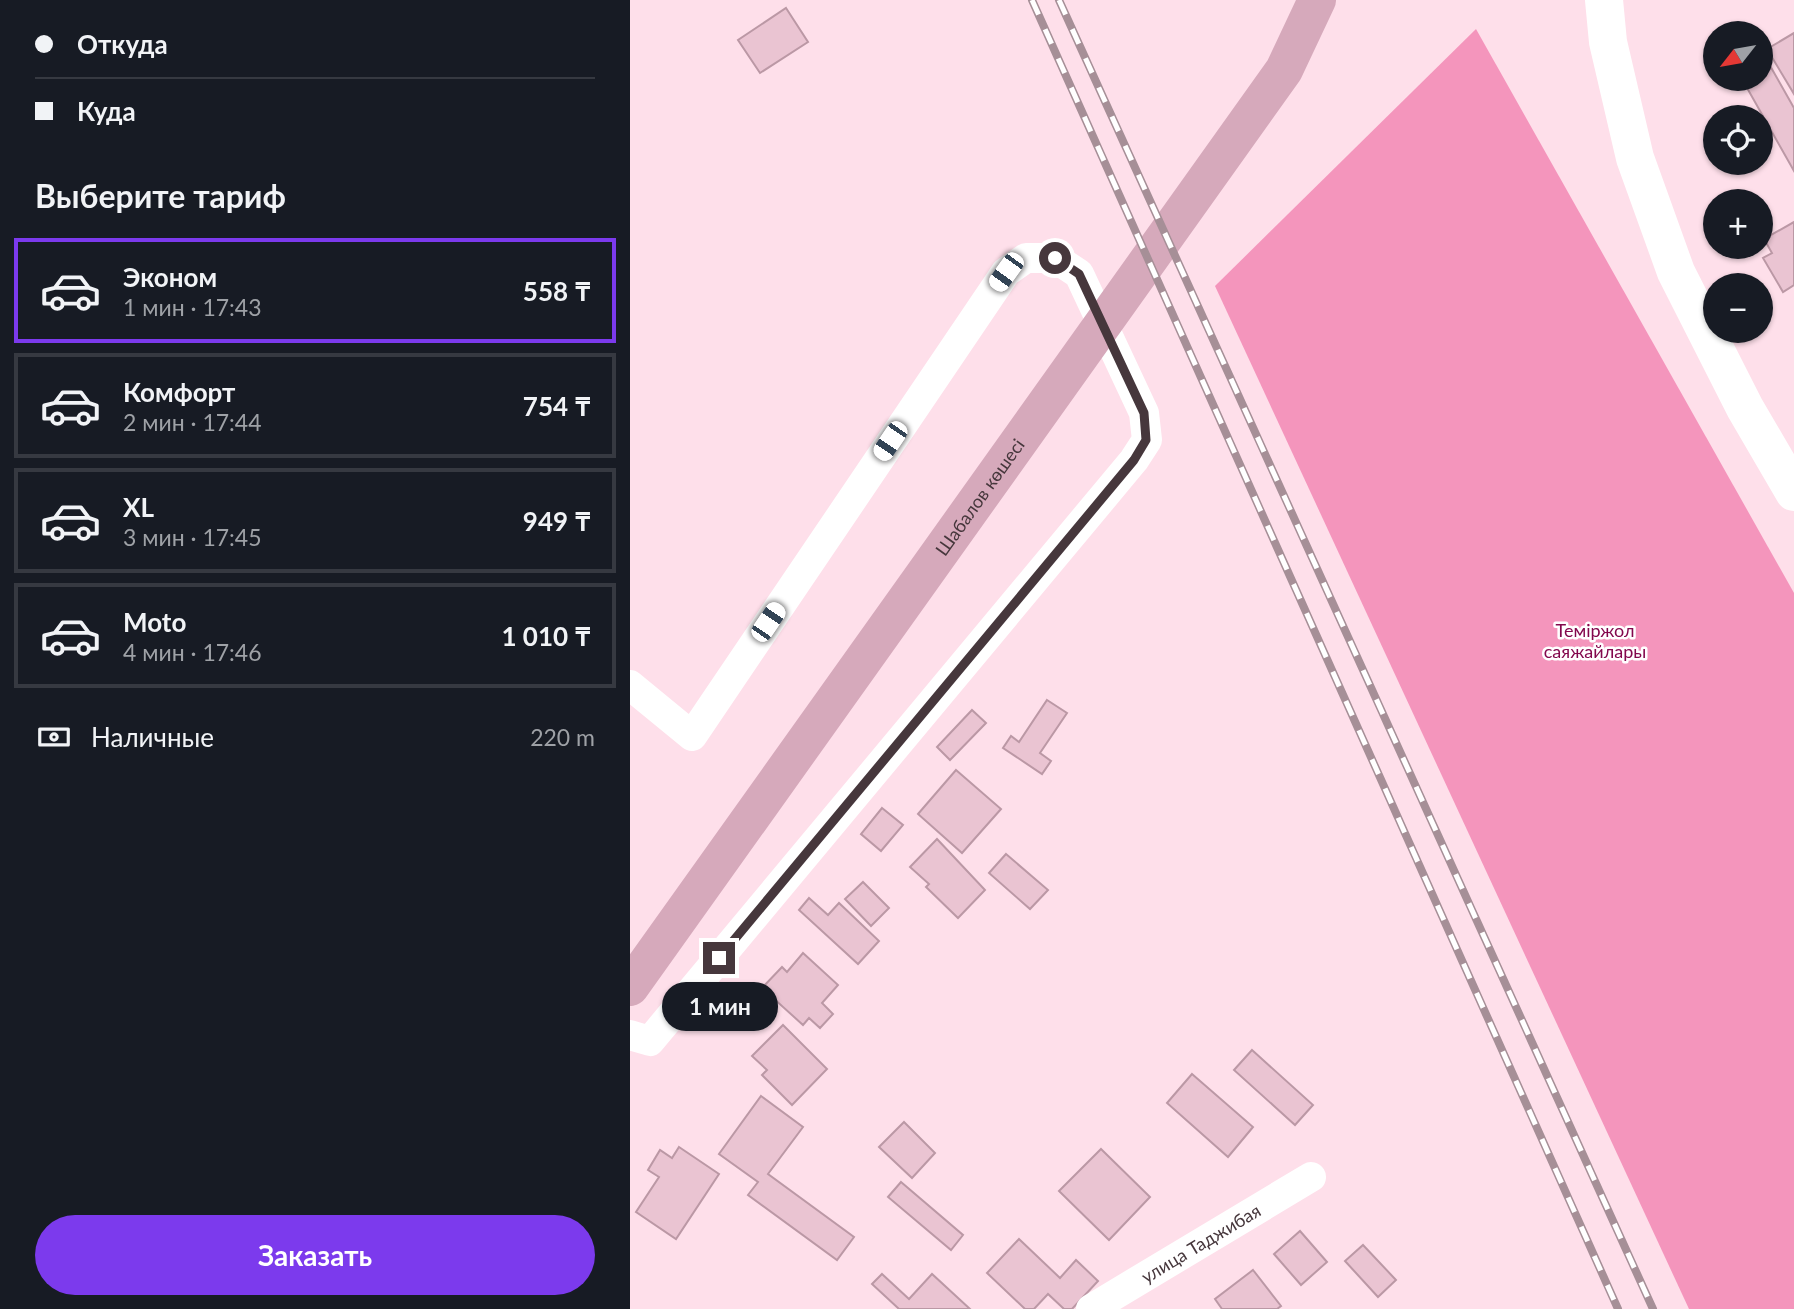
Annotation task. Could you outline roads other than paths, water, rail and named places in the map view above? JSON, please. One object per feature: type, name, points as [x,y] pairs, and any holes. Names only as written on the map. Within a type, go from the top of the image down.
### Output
[{"type":"main road","name":"Шабалов көшесі","points":[[630,988],[1284,70],[1317,0]]},
{"type":"main road","points":[[1605,0],[1608,41],[1635,158],[1676,272],[1745,408],[1794,492]]},
{"type":"street","points":[[630,685],[692,736],[1006,272],[1026,258],[1055,258],[1079,274],[1144,413],[1146,440],[1125,471],[649,1041],[630,1035]]},
{"type":"street","name":"улица Таджибая","points":[[1091,1309],[1311,1177]]},
{"type":"railway","points":[[1032,0],[1618,1309]]},
{"type":"railway","points":[[1059,0],[1653,1309]]},
{"type":"park label","name":"Теміржол саяжайлары","points":[[1595,640]]}]
